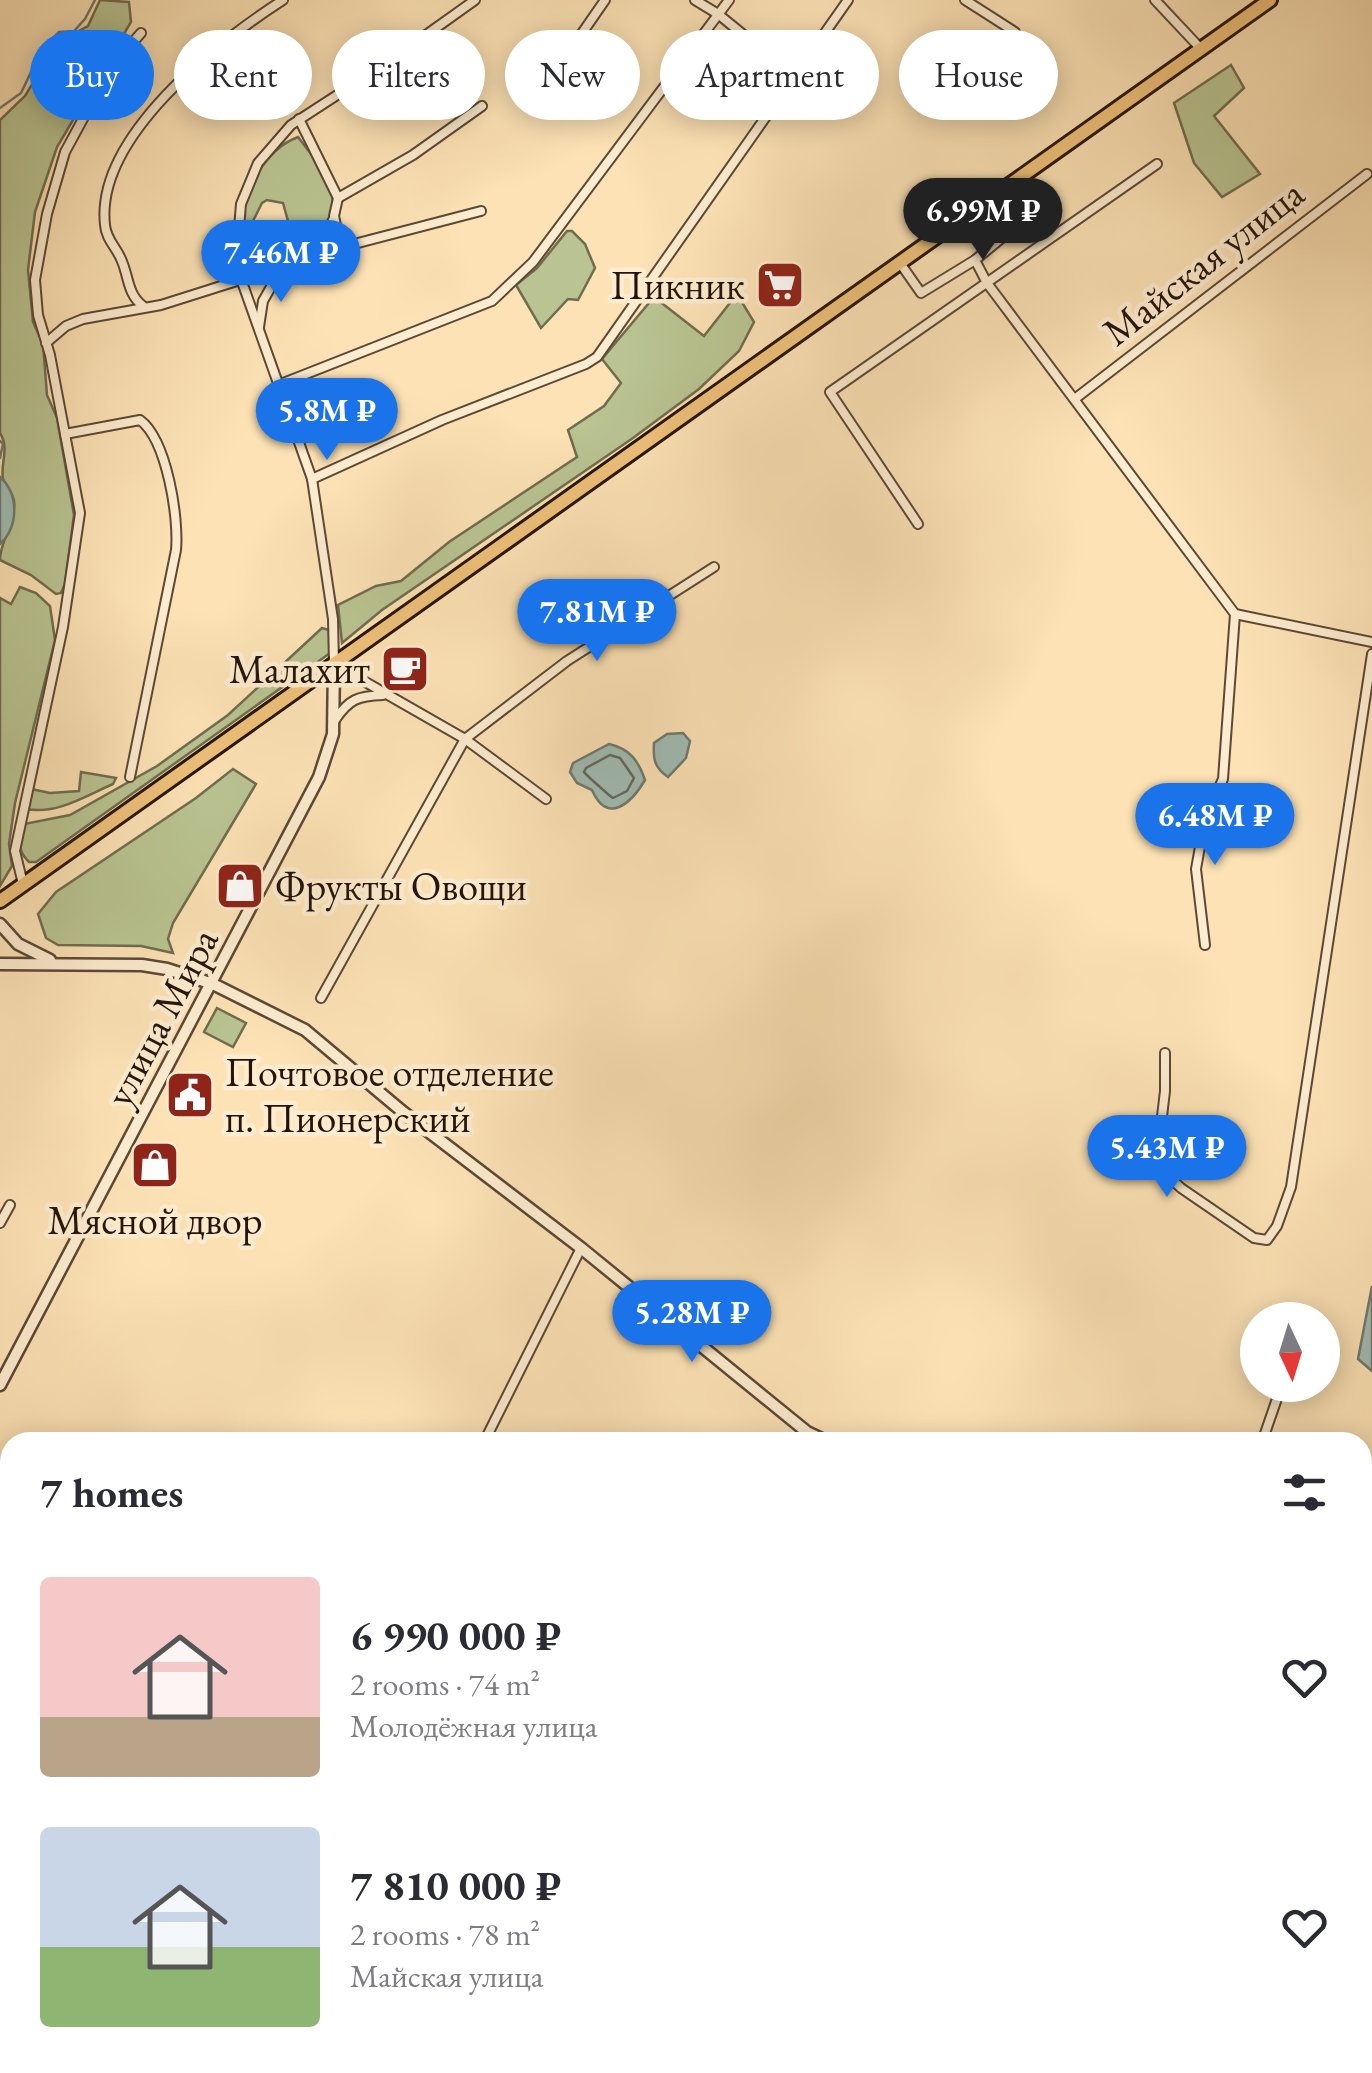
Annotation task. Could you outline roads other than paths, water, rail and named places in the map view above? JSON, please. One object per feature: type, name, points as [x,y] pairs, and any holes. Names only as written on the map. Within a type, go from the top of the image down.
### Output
[{"type":"main road","points":[[0,900],[1270,0]]},
{"type":"street","points":[[144,306],[131,294],[120,257],[104,224],[119,155],[138,125],[190,72],[283,0]]},
{"type":"street","points":[[312,111],[475,0]]},
{"type":"street","points":[[584,30],[604,0]]},
{"type":"street","points":[[695,0],[738,30]]},
{"type":"street","points":[[278,385],[492,301],[533,262],[729,0]]},
{"type":"street","points":[[827,30],[848,0]]},
{"type":"street","points":[[966,0],[1012,30]]},
{"type":"street","points":[[1155,0],[1201,49]]},
{"type":"street","points":[[23,884],[14,851],[63,627],[80,513],[38,315],[36,280],[47,214],[65,152],[82,120]]},
{"type":"street","points":[[299,120],[274,142],[248,181],[236,226],[235,250],[240,280],[312,479],[332,619],[334,664],[465,739],[546,799]]},
{"type":"street","points":[[300,120],[338,198],[324,239],[308,256]]},
{"type":"street","points":[[338,198],[413,155],[462,120]]},
{"type":"street","points":[[312,479],[596,357],[763,120]]},
{"type":"street","points":[[918,524],[830,392],[1157,164]]},
{"type":"street","name":"Майская улица","points":[[1076,398],[1367,174]]},
{"type":"street","points":[[900,262],[922,293],[975,260],[1014,228],[992,197]]},
{"type":"street","points":[[46,344],[66,326],[84,319],[160,305],[240,280],[262,278],[308,256],[481,211]]},
{"type":"street","points":[[334,216],[342,248]]},
{"type":"street","points":[[975,260],[987,283],[1235,614],[1372,642]]},
{"type":"street","points":[[259,332],[263,300],[274,277],[284,267]]},
{"type":"street","points":[[65,434],[140,420],[156,438],[174,502],[178,531],[130,777]]},
{"type":"street","points":[[320,998],[465,739],[567,661],[714,567]]},
{"type":"street","points":[[1204,945],[1196,869],[1205,820],[1225,766],[1235,614]]},
{"type":"street","points":[[1165,1053],[1165,1092],[1156,1148],[1162,1170],[1181,1188],[1260,1241],[1273,1235],[1291,1187],[1372,654]]},
{"type":"street","name":"улица Мира","points":[[0,1385],[5,1365],[213,984],[319,777],[330,749],[335,720],[334,664]]},
{"type":"street","points":[[335,720],[346,704],[358,696],[383,694]]},
{"type":"street","points":[[0,924],[18,944],[61,964]]},
{"type":"street","points":[[0,964],[142,965],[191,975],[305,1030],[806,1432]]},
{"type":"street","points":[[0,1222],[10,1205]]},
{"type":"street","points":[[489,1432],[581,1248]]},
{"type":"street","points":[[1265,1432],[1276,1402]]},
{"type":"water","points":[[0,477],[11,492],[14,510],[11,528],[0,544]]},
{"type":"water","points":[[683,733],[690,741],[686,758],[668,777],[655,762],[654,743],[667,734]]},
{"type":"water","points":[[609,744],[632,756],[645,780],[627,802],[612,808],[605,807],[592,790],[577,783],[570,772],[573,763]]},
{"type":"water","points":[[1372,1286],[1372,1371],[1358,1359]]},
{"type":"waterway","points":[[0,108],[21,93],[42,49],[59,32],[74,31],[95,0]]},
{"type":"waterway","points":[[0,441],[0,458]]},
{"type":"place","name":"Пикник","points":[[780,285]]},
{"type":"place","name":"Малахит","points":[[405,669]]},
{"type":"place","name":"Фрукты Овощи","points":[[240,886]]},
{"type":"place","name":"Почтовое отделение п. Пионерский","points":[[190,1095]]},
{"type":"place","name":"Мясной двор","points":[[155,1165]]}]
